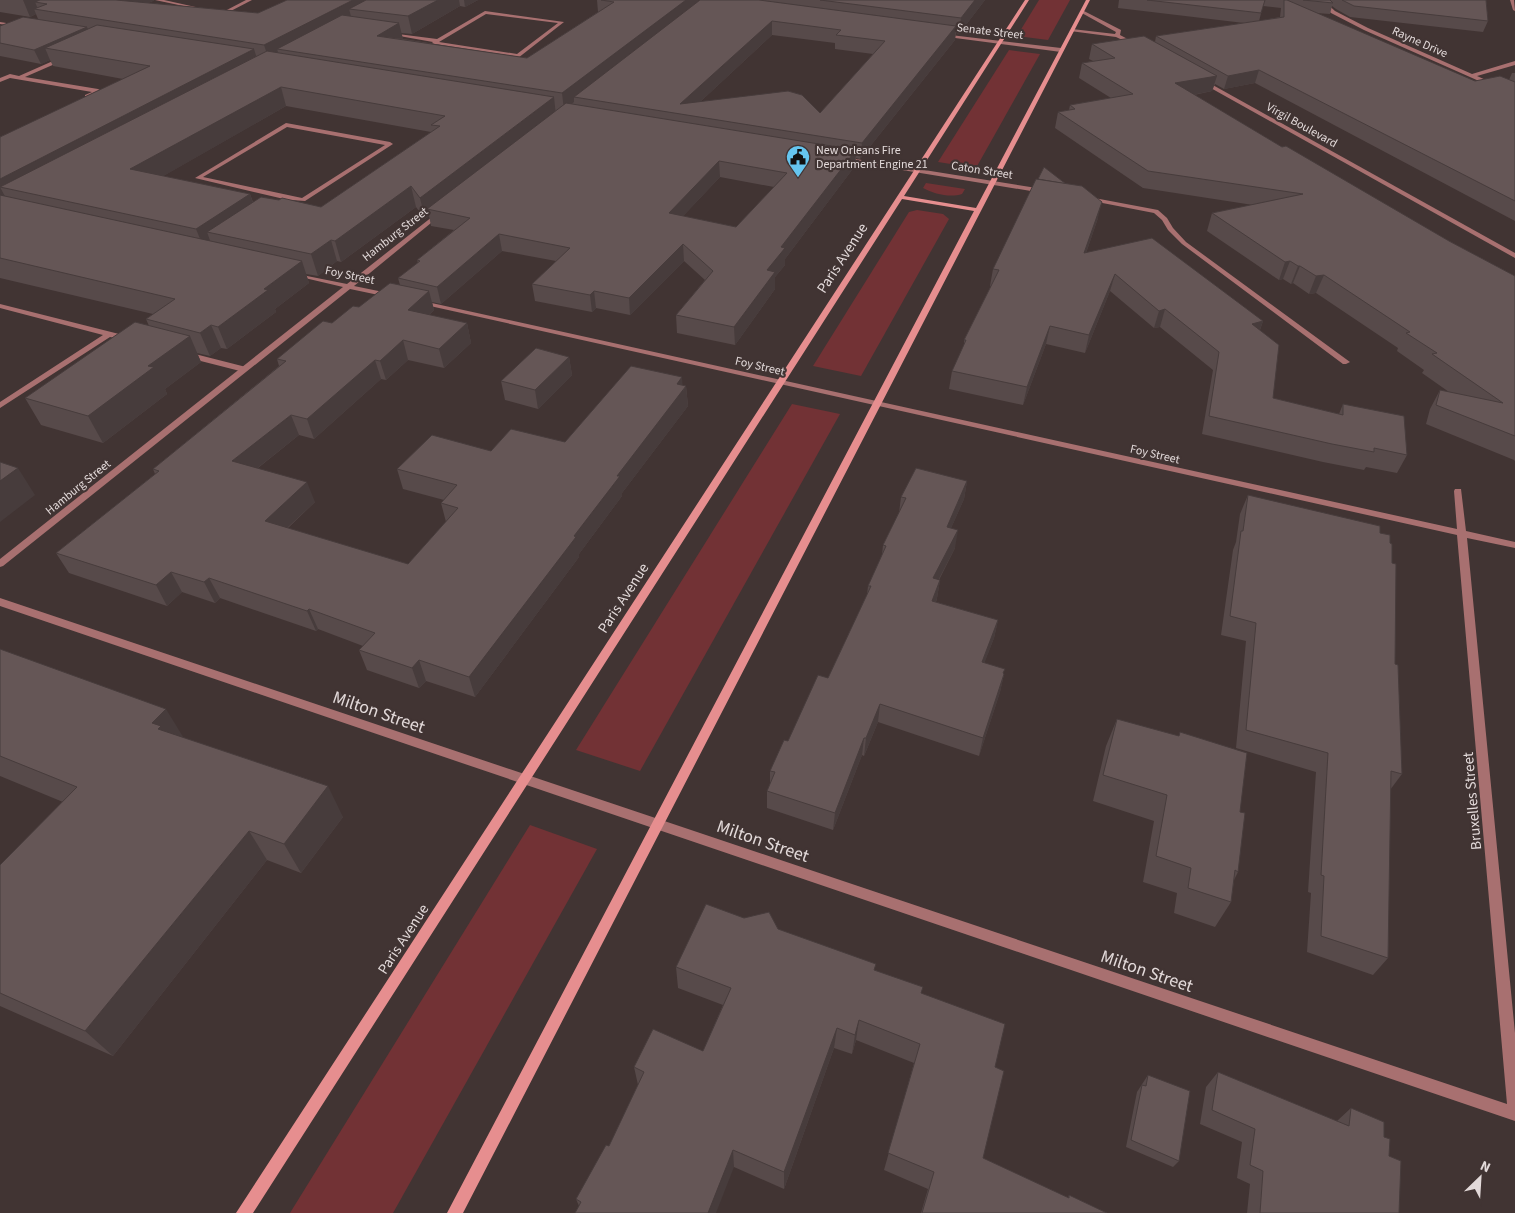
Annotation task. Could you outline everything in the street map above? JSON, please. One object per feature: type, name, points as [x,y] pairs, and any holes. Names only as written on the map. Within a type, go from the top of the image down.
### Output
[{"type":"street","points":[[157,0],[236,15]]},
{"type":"street","points":[[181,5],[191,0]]},
{"type":"street","points":[[218,12],[250,0]]},
{"type":"street","name":"Paris Avenue","points":[[244,1213],[1027,0]]},
{"type":"street","points":[[455,1213],[1088,0]]},
{"type":"street","name":"Rayne Drive","points":[[1320,0],[1333,12],[1366,29],[1515,95]]},
{"type":"street","points":[[1512,0],[1515,10]]},
{"type":"street","points":[[1082,11],[1119,31],[1117,36]]},
{"type":"street","points":[[382,33],[438,41],[485,12],[562,22],[518,56],[434,43],[438,41]]},
{"type":"street","points":[[0,23],[18,26]]},
{"type":"street","points":[[9,29],[27,25]]},
{"type":"street","points":[[1072,30],[1117,36],[1140,47]]},
{"type":"street","name":"Senate Street","points":[[938,34],[1061,50]]},
{"type":"street","points":[[20,77],[71,55]]},
{"type":"street","points":[[1472,76],[1515,63]]},
{"type":"street","points":[[0,80],[10,76],[20,77],[98,91],[81,99]]},
{"type":"street","name":"Virgil Boulevard","points":[[1192,76],[1515,256]]},
{"type":"street","points":[[269,212],[290,198],[303,200],[390,144],[286,125],[198,178],[290,198]]},
{"type":"street","name":"Caton Street","points":[[838,159],[1049,192]]},
{"type":"street","points":[[900,197],[978,210]]},
{"type":"street","points":[[1078,197],[1156,211],[1165,219],[1170,230],[1184,243],[1346,362]]},
{"type":"street","name":"Hamburg Street","points":[[0,564],[448,206]]},
{"type":"street","name":"Foy Street","points":[[282,272],[395,297]]},
{"type":"street","name":"Foy Street","points":[[415,301],[1515,545]]},
{"type":"street","points":[[0,306],[137,341]]},
{"type":"street","points":[[0,406],[109,334]]},
{"type":"street","points":[[183,354],[243,369]]},
{"type":"street","name":"Bruxelles Street","points":[[1458,491],[1515,1108]]},
{"type":"street","name":"Milton Street","points":[[0,602],[1515,1114]]},
{"type":"shaded area","points":[[1039,0],[1070,0],[1048,40],[1017,36]]},
{"type":"shaded area","points":[[1009,50],[1040,54],[976,168],[938,162]]},
{"type":"shaded area","points":[[926,183],[965,189],[962,194],[942,195],[923,188]]},
{"type":"shaded area","points":[[917,210],[943,214],[949,219],[861,376],[813,366],[909,212]]},
{"type":"shaded area","points":[[792,404],[840,414],[640,771],[576,750]]},
{"type":"shaded area","points":[[530,825],[597,849],[393,1213],[290,1213]]},
{"type":"building","points":[[40,0],[116,0],[258,13],[287,0],[353,0],[264,45],[34,9],[47,4],[35,2]]},
{"type":"building","points":[[366,0],[438,0],[408,16],[349,9]]},
{"type":"building","points":[[601,0],[686,0],[562,93],[277,49],[342,15],[399,23],[377,36],[527,58],[614,2]]},
{"type":"building","points":[[700,0],[759,0],[956,26],[862,143],[574,97]],"holes":[[[772,21],[841,30],[836,35],[885,41],[820,113],[802,95],[788,91],[680,104]]]},
{"type":"building","points":[[820,0],[975,0],[961,18]]},
{"type":"building","points":[[1147,0],[1265,0],[1261,13]]},
{"type":"building","points":[[1284,0],[1475,81],[1500,76],[1515,82],[1515,201],[1259,70],[1228,76],[1156,36],[1284,17]]},
{"type":"building","points":[[1303,0],[1330,0],[1333,3]]},
{"type":"building","points":[[1342,0],[1486,0],[1488,21],[1354,6]]},
{"type":"building","points":[[23,17],[87,27],[34,50],[0,43],[0,26]]},
{"type":"building","points":[[97,25],[254,49],[0,179],[0,137],[150,66],[45,48]]},
{"type":"building","points":[[1144,36],[1217,76],[1175,83],[1282,147],[1286,146],[1449,241],[1515,276],[1515,436],[1436,405],[1440,390],[1503,403],[1432,354],[1437,353],[1406,333],[1410,332],[1324,275],[1316,276],[1290,261],[1285,262],[1212,213],[1303,194],[1148,171],[1058,112],[1075,109],[1070,105],[1133,94],[1082,63],[1115,58],[1092,44]]},
{"type":"building","points":[[267,51],[554,97],[420,198],[411,186],[335,241],[331,240],[311,254],[207,232],[261,197],[279,200],[282,198],[321,207],[440,126],[431,125],[445,116],[281,87],[130,169],[250,194],[196,229],[0,187]]},
{"type":"building","points":[[566,103],[856,150],[781,247],[785,248],[767,270],[775,272],[734,327],[676,315],[713,271],[683,244],[629,298],[594,291],[590,295],[532,284],[570,248],[499,234],[437,287],[398,278],[420,261],[417,260],[470,218],[427,209]],"holes":[[[719,161],[787,173],[736,227],[669,213]]]},
{"type":"building","points":[[1044,167],[1066,184],[1038,179]]},
{"type":"building","points":[[1036,179],[1082,186],[1102,202],[1084,253],[1152,238],[1263,321],[1252,324],[1279,345],[1273,398],[1343,415],[1343,404],[1404,416],[1407,455],[1374,448],[1374,452],[1332,444],[1209,416],[1219,352],[1165,309],[1159,311],[1115,274],[1089,335],[1050,326],[1027,387],[952,371],[966,340],[964,340],[999,270],[993,269]]},
{"type":"building","points":[[0,195],[302,261],[264,289],[268,290],[218,327],[211,325],[200,333],[146,319],[175,299],[0,258]]},
{"type":"building","points":[[390,283],[429,291],[408,310],[467,323],[439,349],[403,340],[380,361],[375,360],[307,419],[291,415],[232,461],[307,482],[265,521],[408,564],[458,508],[441,503],[457,485],[397,469],[432,435],[491,451],[511,429],[565,442],[631,366],[682,377],[677,384],[686,386],[617,476],[620,476],[574,536],[576,537],[469,677],[419,660],[412,668],[359,650],[375,633],[309,609],[307,611],[209,578],[204,582],[171,572],[156,585],[56,553],[159,471],[153,469],[286,361],[277,359],[323,321],[332,323],[353,306],[359,307]]},
{"type":"building","points":[[135,322],[190,336],[148,366],[154,367],[88,416],[25,398]]},
{"type":"building","points":[[536,348],[569,357],[535,390],[501,381]]},
{"type":"building","points":[[0,462],[18,468],[0,481]]},
{"type":"building","points":[[916,468],[967,481],[947,527],[958,530],[933,578],[940,580],[932,601],[998,620],[982,662],[1005,669],[983,738],[880,704],[866,738],[864,738],[835,813],[767,791],[775,772],[770,771],[784,740],[788,741],[818,675],[828,678],[871,586],[868,586],[886,546],[883,545],[906,498],[901,497]]},
{"type":"building","points":[[1248,495],[1380,526],[1380,533],[1390,535],[1392,563],[1396,564],[1395,664],[1398,665],[1402,774],[1391,771],[1388,958],[1321,936],[1324,876],[1321,875],[1328,753],[1246,730],[1256,623],[1230,616],[1241,531],[1243,531]]},
{"type":"building","points":[[0,649],[166,709],[152,723],[161,726],[158,729],[328,786],[284,844],[249,831],[85,1031],[0,993],[0,865],[77,787],[0,756]]},
{"type":"building","points":[[1117,719],[1179,736],[1180,732],[1247,753],[1240,812],[1245,813],[1238,872],[1235,870],[1231,902],[1188,888],[1191,868],[1156,856],[1167,795],[1103,775]]},
{"type":"building","points":[[706,904],[744,918],[769,912],[778,929],[876,964],[874,970],[923,987],[921,993],[1005,1024],[995,1067],[1004,1071],[983,1158],[1069,1198],[1069,1195],[1107,1213],[922,1213],[934,1172],[888,1153],[920,1044],[859,1020],[855,1035],[837,1028],[784,1172],[733,1150],[708,1213],[575,1213],[581,1202],[576,1199],[606,1145],[609,1146],[644,1072],[634,1067],[653,1029],[703,1051],[731,988],[676,967]]},
{"type":"building","points":[[1218,1072],[1349,1126],[1351,1108],[1384,1122],[1384,1137],[1390,1139],[1389,1156],[1401,1161],[1399,1213],[1260,1213],[1263,1171],[1250,1165],[1255,1129],[1212,1110]]},
{"type":"building","points":[[1148,1075],[1190,1091],[1179,1161],[1131,1140],[1142,1085],[1146,1086]]},
{"type":"place","name":"New Orleans Fire Department Engine 21","points":[[798,178]]}]
